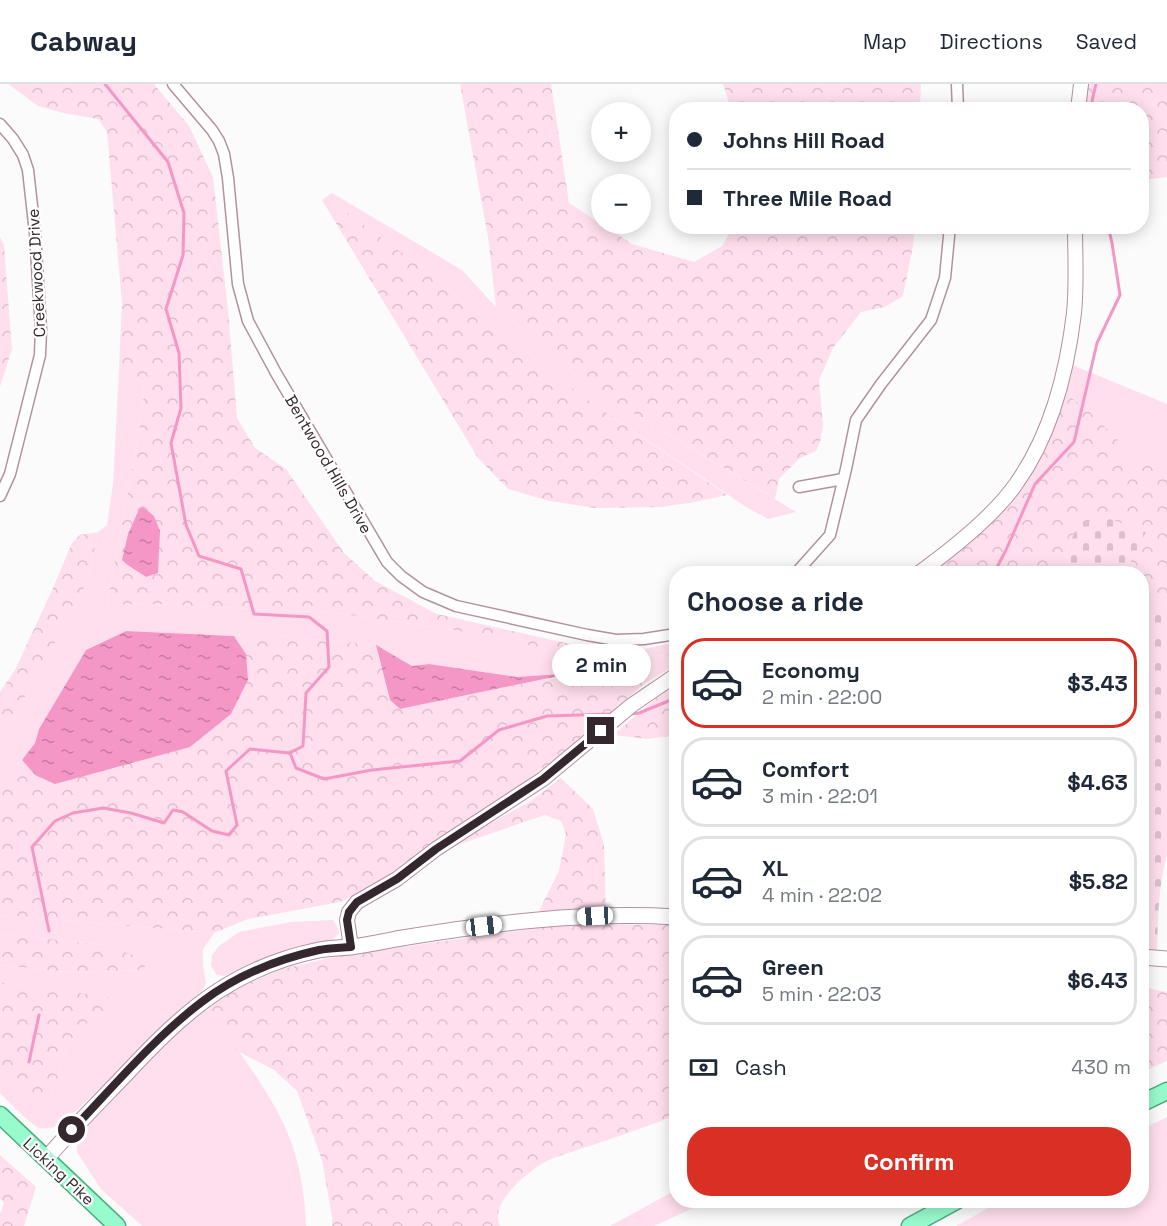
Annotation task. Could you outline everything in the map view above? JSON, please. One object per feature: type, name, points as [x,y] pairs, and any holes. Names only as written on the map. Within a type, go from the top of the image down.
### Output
[{"type":"main road","points":[[46,1159],[142,1057],[202,1001],[231,983],[272,964],[321,950],[438,932],[562,917],[669,917]]},
{"type":"main road","points":[[1149,958],[1167,959]]},
{"type":"main road","points":[[1149,1100],[1167,1091]]},
{"type":"main road","name":"Licking Pike","points":[[0,1115],[117,1226]]},
{"type":"main road","points":[[910,1226],[943,1208]]},
{"type":"street","name":"Bentwood Hills Drive","points":[[172,84],[212,130],[224,154],[238,284],[248,321],[387,562],[423,592],[456,606],[616,640],[669,635]]},
{"type":"street","points":[[957,84],[957,102]]},
{"type":"street","points":[[1079,102],[1081,84]]},
{"type":"street","name":"Creekwood Drive","points":[[0,124],[13,139],[28,170],[35,233],[41,330],[37,366],[10,474],[0,496]]},
{"type":"street","points":[[802,566],[830,534],[856,420],[931,320],[945,278],[949,234]]},
{"type":"street","points":[[928,566],[964,538],[994,510],[1015,486],[1039,444],[1062,380],[1069,345],[1076,275],[1075,234]]},
{"type":"street","points":[[799,487],[843,479]]},
{"type":"street","points":[[351,947],[347,920],[349,912],[357,902],[397,879],[427,855],[543,779],[632,705],[669,680]]},
{"type":"green space","points":[[8,84],[154,84],[189,126],[213,177],[237,418],[255,448],[286,469],[344,553],[375,581],[437,614],[597,650],[641,650],[669,644],[669,655],[586,657],[454,630],[336,613],[152,604],[107,605],[144,394],[142,382],[119,369],[122,303],[107,132],[98,119],[38,106]],"holes":[[[143,507],[158,572],[146,577],[129,567],[128,534],[139,509]]]},
{"type":"green space","points":[[460,84],[551,84],[569,203],[591,217],[591,234],[617,234],[632,244],[694,262],[722,246],[729,234],[914,234],[903,296],[885,307],[861,312],[833,348],[819,380],[823,426],[820,442],[816,451],[800,458],[779,479],[775,499],[587,385],[496,307],[488,237]]},
{"type":"green space","points":[[723,84],[921,84],[920,102],[729,102]]},
{"type":"green space","points":[[1087,84],[1167,84],[1167,177],[1149,179],[1149,102],[1084,102]]},
{"type":"green space","points":[[332,193],[462,270],[496,307],[587,385],[796,512],[768,519],[746,507],[585,398],[433,276],[326,197]]},
{"type":"green space","points":[[326,197],[433,276],[585,398],[727,495],[661,507],[595,508],[549,501],[508,489],[478,458],[322,200]]},
{"type":"green space","points":[[0,237],[4,245],[12,349],[0,387]]},
{"type":"green space","points":[[1070,364],[1167,404],[1167,460],[1162,458],[1134,470],[1117,456],[1119,441],[1091,413],[1064,392]]},
{"type":"green space","points":[[119,369],[142,382],[144,394],[107,605],[152,604],[336,613],[454,630],[602,658],[669,655],[669,669],[645,683],[603,675],[573,673],[517,677],[429,664],[412,666],[376,645],[280,636],[126,631],[86,650],[39,729],[35,743],[22,760],[0,780],[0,742],[43,661],[72,617],[90,572],[98,532],[107,525],[113,484]]},
{"type":"green space","points":[[1064,392],[1091,413],[1119,441],[1117,456],[1134,470],[1162,458],[1167,460],[1167,604],[1149,596],[1149,566],[1128,566],[1145,532],[1079,522],[1060,566],[939,566],[983,531],[1004,508]]},
{"type":"green space","points":[[1110,519],[1146,532],[1129,566],[1060,566],[1079,522]]},
{"type":"green space","points":[[98,532],[90,572],[72,617],[43,661],[0,742],[0,692],[15,670],[72,543],[80,535]]},
{"type":"green space","points":[[1149,596],[1167,604],[1167,855],[1160,891],[1157,952],[1149,951]]},
{"type":"green space","points":[[234,636],[280,636],[376,645],[390,700],[400,709],[573,673],[603,675],[645,683],[566,751],[499,800],[413,860],[370,887],[340,902],[248,919],[214,933],[0,915],[0,780],[22,760],[35,775],[246,654]]},
{"type":"green space","points":[[669,689],[669,736],[648,739],[613,735]]},
{"type":"green space","points":[[561,778],[593,809],[604,845],[606,910],[539,911],[559,871],[566,834],[561,821],[545,815],[449,846],[531,801]]},
{"type":"green space","points":[[0,915],[214,933],[203,949],[206,983],[200,995],[63,1123],[52,1127],[36,1126],[0,1093],[0,1071],[38,1102],[49,1098],[58,1079],[67,1046],[89,1021],[128,1000],[0,982],[0,965],[75,973],[142,970],[105,945],[0,934]]},
{"type":"green space","points":[[333,920],[339,933],[332,940],[270,957],[224,976],[217,975],[211,966],[212,955],[219,946],[239,932],[291,922]]},
{"type":"green space","points":[[567,924],[669,925],[669,1118],[541,1164],[505,1197],[498,1217],[500,1226],[332,1226],[322,1160],[297,1091],[274,1070],[239,1052],[206,1007],[237,988],[282,969],[334,957]]},
{"type":"green space","points":[[0,934],[105,945],[150,961],[142,970],[75,973],[0,965]]},
{"type":"green space","points":[[0,982],[129,1000],[89,1021],[67,1046],[58,1079],[49,1098],[38,1102],[0,1071]]},
{"type":"green space","points":[[1149,988],[1167,992],[1167,1061],[1149,1069]]},
{"type":"green space","points":[[206,1007],[254,1073],[284,1126],[292,1144],[300,1174],[306,1226],[142,1226],[101,1189],[77,1152],[77,1142],[82,1130],[172,1036]]},
{"type":"green space","points":[[1167,1117],[1167,1226],[956,1226],[989,1208],[1149,1208],[1149,1126]]},
{"type":"green space","points":[[0,1155],[36,1187],[24,1226],[0,1226],[0,1214],[4,1203],[0,1199]]},
{"type":"green space","points":[[669,1194],[669,1208],[693,1208],[654,1226],[610,1226]]},
{"type":"water","points":[[143,507],[154,516],[160,531],[158,573],[146,577],[122,560],[128,534],[139,509]]},
{"type":"water","points":[[126,631],[234,636],[246,654],[248,680],[231,714],[190,747],[55,784],[35,775],[22,760],[35,743],[39,729],[86,650]]},
{"type":"water","points":[[376,645],[412,666],[429,664],[517,677],[573,673],[400,709],[390,700]]},
{"type":"waterway","points":[[105,84],[168,162],[184,213],[183,255],[166,309],[179,353],[181,408],[171,443],[186,525],[199,556],[241,569],[254,614],[309,617],[327,631],[329,667],[306,693],[303,746],[290,753]]},
{"type":"waterway","points":[[1092,102],[1096,84]]},
{"type":"waterway","points":[[998,566],[1035,484],[1074,442],[1097,343],[1120,295],[1110,234]]},
{"type":"waterway","points":[[630,714],[639,713],[669,701]]},
{"type":"waterway","points":[[49,931],[32,847],[55,821],[73,813],[103,808],[131,813],[164,823],[173,810],[183,812],[212,831],[229,835],[237,825],[226,771],[250,749],[290,753],[296,768],[324,779],[372,770],[460,761],[499,730],[547,716],[612,714]]},
{"type":"waterway","points":[[29,1062],[39,1015]]},
{"type":"route","points":[[72,1130],[142,1057],[202,1001],[246,975],[294,956],[351,947],[347,920],[349,912],[357,902],[397,879],[436,849],[543,779],[601,731]]}]
